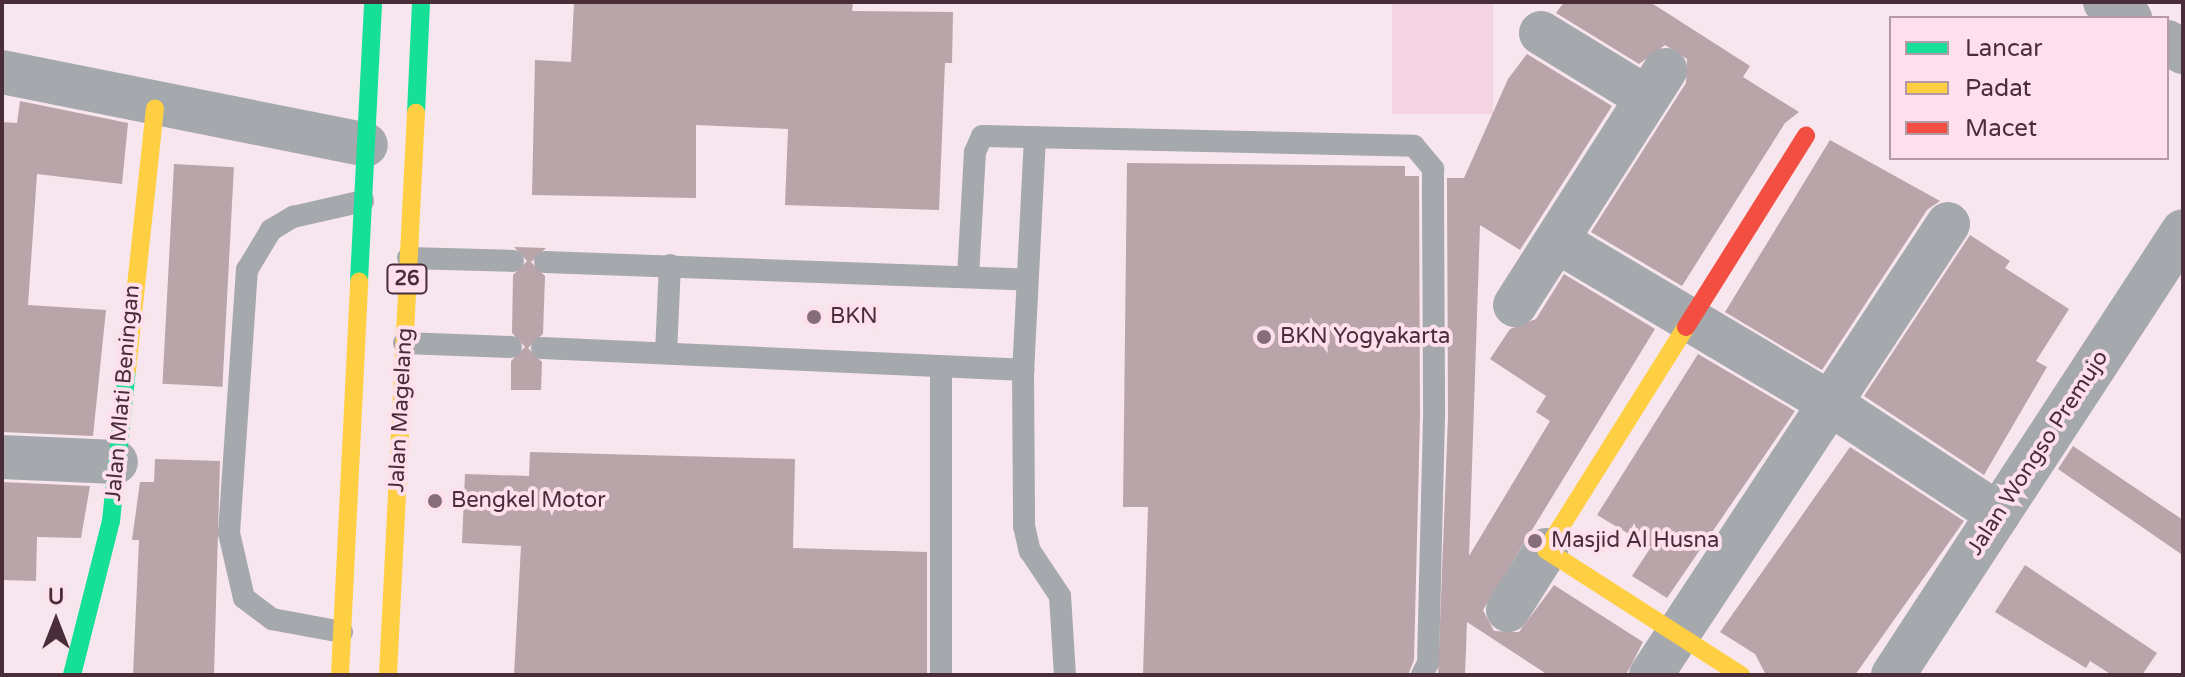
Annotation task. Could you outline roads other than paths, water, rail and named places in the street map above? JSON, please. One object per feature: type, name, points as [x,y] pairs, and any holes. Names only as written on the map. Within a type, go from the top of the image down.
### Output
[{"type":"main road","name":"Jalan Magelang","points":[[373,2],[363,201],[370,555],[388,675]]},
{"type":"main road","name":"Jalan Magelang","points":[[340,675],[342,632],[370,555],[404,343],[421,2]]},
{"type":"main road","name":"Jalan Mlati Beningan","points":[[72,675],[111,521],[155,108]]},
{"type":"main road","points":[[1741,675],[1546,550],[1806,136]]},
{"type":"street","points":[[2105,2],[2127,16]]},
{"type":"street","points":[[1515,305],[1656,84],[1541,33]]},
{"type":"street","points":[[2,72],[155,108],[366,145]]},
{"type":"street","points":[[1651,675],[1826,401],[1948,224]]},
{"type":"street","points":[[1557,241],[1826,401],[1998,514]]},
{"type":"street","name":"Jalan Wongso Premujo","points":[[1893,675],[1998,514],[2176,259]]},
{"type":"street","points":[[2,457],[116,462]]},
{"type":"street","points":[[1508,610],[1546,550]]},
{"type":"lane","points":[[968,277],[977,143],[982,136],[1414,146],[1433,169],[1434,417],[1428,663],[1422,675]]},
{"type":"lane","points":[[1035,137],[1023,370],[1024,526],[1030,551],[1060,596],[1065,675]]},
{"type":"lane","points":[[342,632],[272,619],[244,598],[229,533],[247,270],[271,230],[293,217],[363,201]]},
{"type":"lane","points":[[408,258],[513,261]]},
{"type":"lane","points":[[545,262],[1027,280]]},
{"type":"lane","points":[[666,353],[670,265]]},
{"type":"lane","points":[[404,343],[511,347]]},
{"type":"lane","points":[[542,348],[1023,370]]},
{"type":"lane","points":[[941,368],[941,675]]},
{"type":"place","name":"BKN","points":[[814,317]]},
{"type":"place","name":"BKN Yogyakarta","points":[[1264,337]]},
{"type":"place","name":"Bengkel Motor","points":[[435,501]]},
{"type":"place","name":"Masjid Al Husna","points":[[1535,541]]}]
